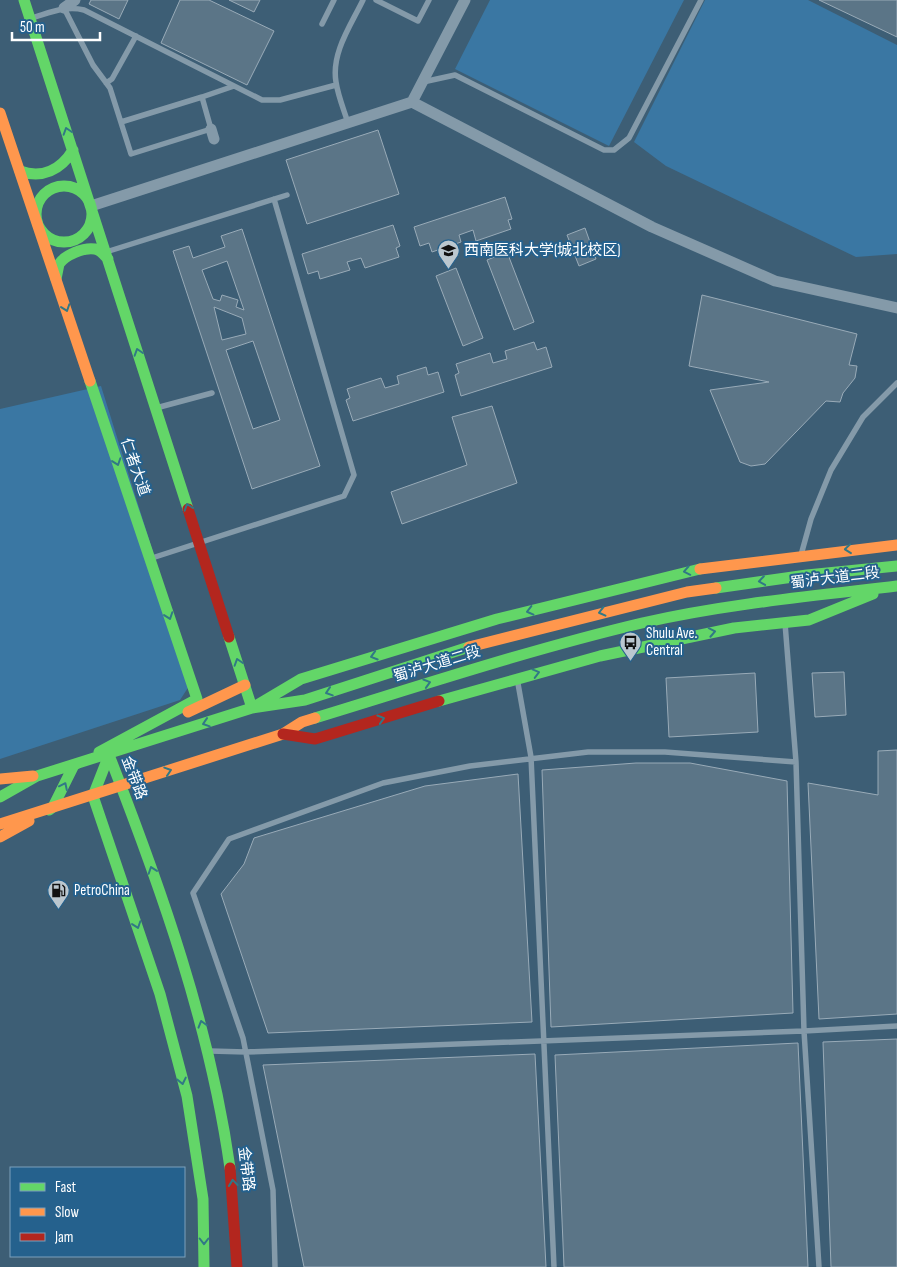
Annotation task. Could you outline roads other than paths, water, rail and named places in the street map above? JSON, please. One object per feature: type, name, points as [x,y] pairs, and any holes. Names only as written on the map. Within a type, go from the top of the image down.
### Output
[{"type":"main road","points":[[24,0],[245,685],[247,713],[301,679],[497,619],[685,572],[801,555],[897,545]]},
{"type":"main road","name":"仁者大道","points":[[0,113],[197,699],[74,765]]},
{"type":"main road","points":[[20,171],[29,175],[61,168],[73,150]]},
{"type":"main road","points":[[57,187],[71,187],[78,190],[84,194],[91,206],[92,220],[89,227],[80,238],[67,243],[47,238],[36,220],[38,202],[46,192],[57,187]]},
{"type":"main road","points":[[56,278],[56,269],[59,261],[67,255],[94,248],[107,255]]},
{"type":"main road","name":"蜀泸大道二段","points":[[0,797],[37,776],[247,713],[305,700],[446,653],[645,601],[687,592],[807,574],[897,566]]},
{"type":"main road","points":[[283,734],[315,739],[517,678],[681,638],[734,628],[809,620],[894,586]]},
{"type":"main road","name":"蜀泸大道二段","points":[[0,823],[122,787],[252,739],[283,734],[302,722],[548,647],[644,623],[747,604],[894,586]]},
{"type":"main road","points":[[0,837],[54,807],[74,765],[245,685]]},
{"type":"main road","name":"金带路","points":[[110,755],[188,977],[210,1051],[233,1179],[237,1214],[237,1267]]},
{"type":"main road","name":"金带路","points":[[93,796],[110,755]]},
{"type":"main road","points":[[0,779],[37,776]]},
{"type":"main road","points":[[93,796],[153,973],[179,1067],[203,1199],[204,1267]]},
{"type":"street","points":[[64,8],[75,0]]},
{"type":"street","points":[[91,206],[412,102],[465,0]]},
{"type":"street","points":[[412,102],[652,227],[775,281],[897,308]]},
{"type":"lane","points":[[322,24],[334,0]]},
{"type":"lane","points":[[348,123],[336,84],[336,66],[339,50],[363,0]]},
{"type":"lane","points":[[376,0],[418,21],[429,0]]},
{"type":"lane","points":[[390,7],[393,0]]},
{"type":"lane","points":[[422,82],[455,75],[604,150],[614,150],[629,138],[701,0]]},
{"type":"lane","points":[[30,18],[64,8],[75,7],[84,10],[262,100],[280,100],[336,84]]},
{"type":"lane","points":[[64,8],[88,57],[106,83],[131,154],[212,134],[202,98]]},
{"type":"lane","points":[[106,83],[112,79],[136,36]]},
{"type":"lane","points":[[121,122],[202,98],[234,86]]},
{"type":"lane","points":[[107,255],[287,195]]},
{"type":"lane","points":[[150,558],[344,496],[354,475],[274,199]]},
{"type":"lane","points":[[801,555],[812,519],[832,470],[864,417],[897,382]]},
{"type":"lane","points":[[156,408],[212,393]]},
{"type":"lane","points":[[784,623],[796,762],[804,1032],[819,1267]]},
{"type":"lane","points":[[517,678],[531,757],[554,1267]]},
{"type":"lane","points":[[275,1267],[273,1190],[243,1038],[193,893],[229,839],[383,783],[470,766],[531,757],[588,752],[665,752],[796,762]]},
{"type":"lane","points":[[210,1051],[246,1052],[804,1032],[897,1026]]},
{"type":"place","name":"西南医科大学(城北校区)","points":[[448,269]]},
{"type":"place","name":"Shulu Ave. Central","points":[[630,661]]},
{"type":"place","name":"PetroChina","points":[[58,909]]}]
